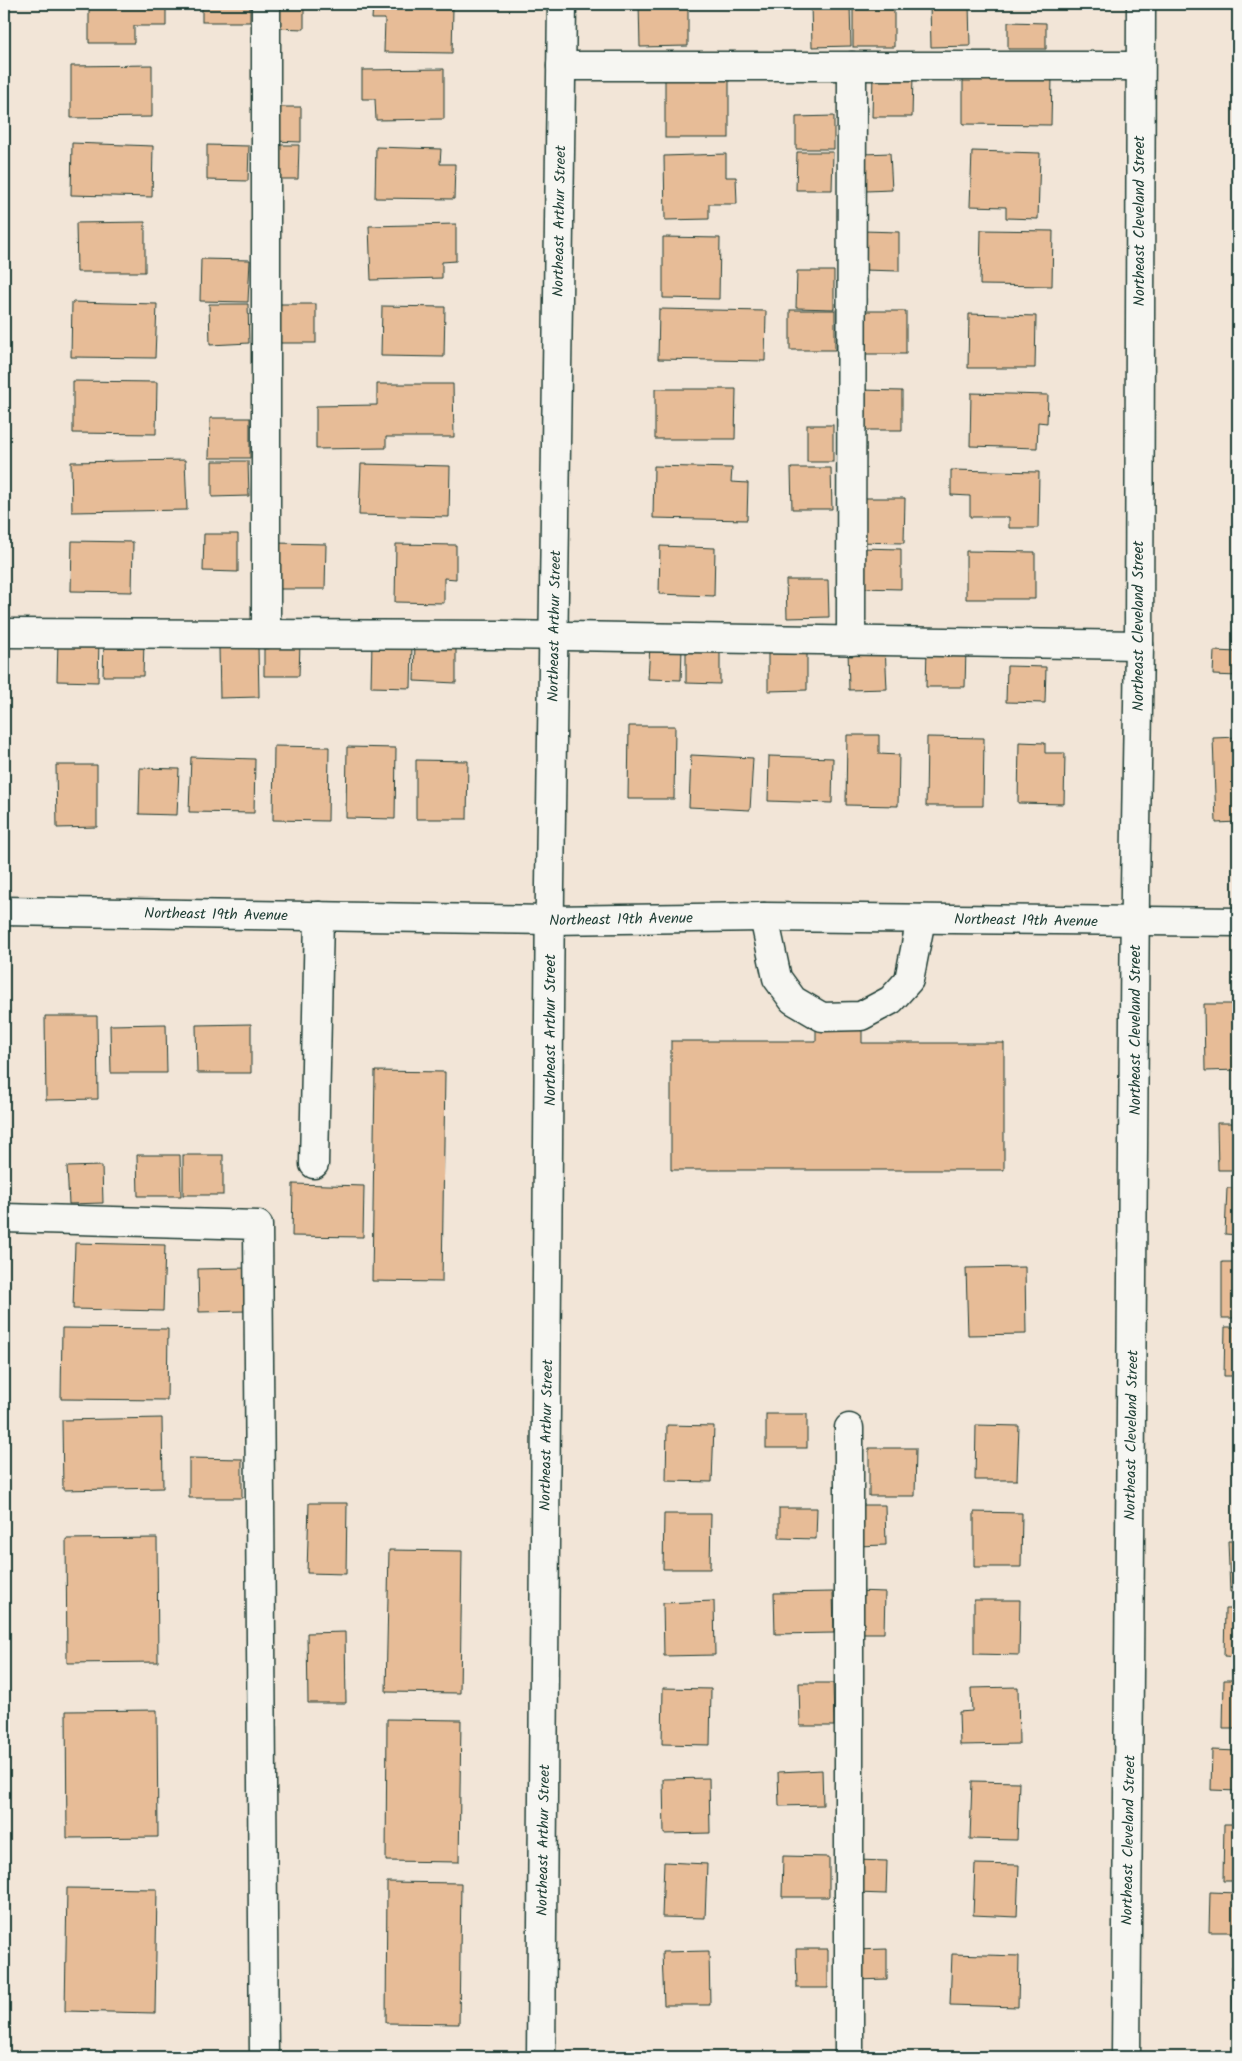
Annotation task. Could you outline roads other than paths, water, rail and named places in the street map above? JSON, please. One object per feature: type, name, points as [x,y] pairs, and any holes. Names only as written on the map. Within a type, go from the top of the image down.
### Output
[{"type":"street","points":[[266,4],[266,634]]},
{"type":"street","name":"Northeast Arthur Street","points":[[540,2057],[550,920],[562,4]]},
{"type":"street","name":"Northeast Cleveland Street","points":[[1126,2057],[1139,645],[1139,66],[1141,4]]},
{"type":"street","points":[[561,66],[1139,66]]},
{"type":"street","points":[[851,641],[852,66]]},
{"type":"street","points":[[4,633],[554,636],[1139,645]]},
{"type":"street","name":"Northeast 19th Avenue","points":[[4,911],[550,920],[764,917],[1238,922]]},
{"type":"street","points":[[314,1164],[319,916]]},
{"type":"street","points":[[764,917],[777,978],[793,1000],[822,1017],[861,1016],[891,1000],[909,980],[921,919]]},
{"type":"street","points":[[4,1218],[258,1225],[264,2057]]},
{"type":"street","points":[[849,1428],[849,2057]]}]
